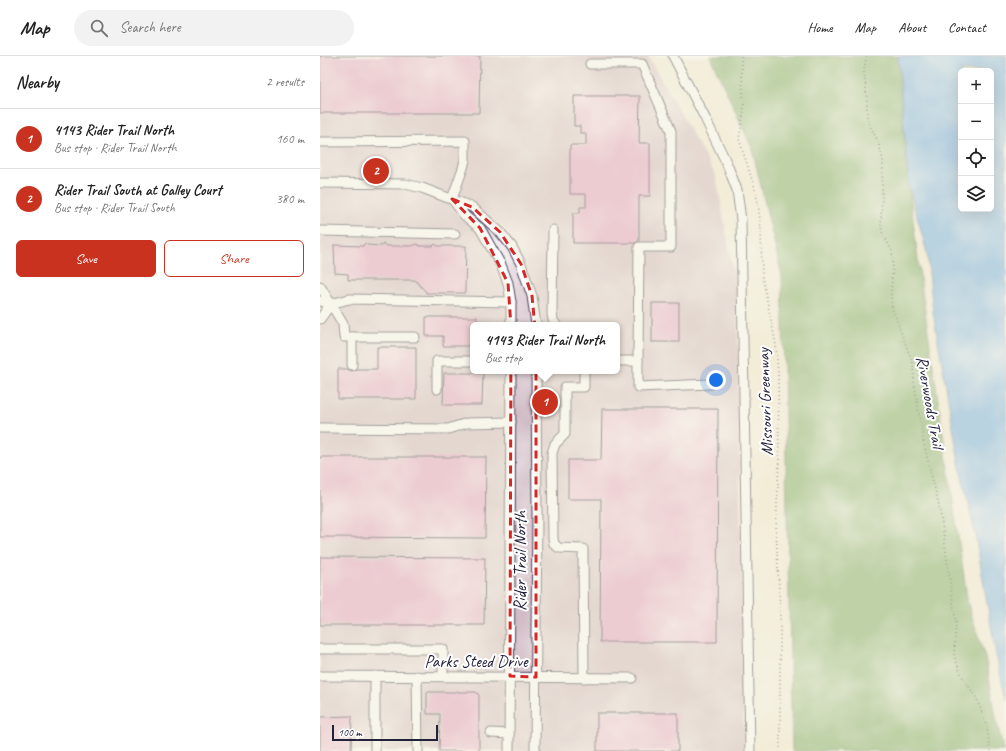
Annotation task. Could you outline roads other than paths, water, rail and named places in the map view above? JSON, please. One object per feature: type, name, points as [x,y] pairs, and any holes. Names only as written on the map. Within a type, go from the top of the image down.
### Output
[{"type":"street","points":[[673,56],[727,164],[736,190],[742,220],[750,751]]},
{"type":"street","points":[[590,64],[642,64],[671,131],[671,248],[639,247],[638,387],[711,384]]},
{"type":"street","points":[[320,142],[465,141],[465,160],[452,199]]},
{"type":"street","points":[[320,183],[405,184],[422,188],[452,199],[463,208],[480,228],[501,265],[508,283],[511,302],[511,322]]},
{"type":"street","points":[[463,208],[472,207],[486,218],[512,247],[521,264],[532,296],[536,322]]},
{"type":"street","points":[[553,230],[552,314],[554,322]]},
{"type":"street","points":[[320,231],[455,234]]},
{"type":"street","points":[[320,286],[343,324],[344,337],[415,337]]},
{"type":"street","points":[[320,301],[332,304],[349,299],[511,302]]},
{"type":"street","points":[[320,320],[332,304]]},
{"type":"street","points":[[352,337],[352,365]]},
{"type":"street","points":[[437,389],[437,361],[470,361]]},
{"type":"street","points":[[620,361],[638,361]]},
{"type":"street","name":"Rider Trail North","points":[[509,751],[511,374]]},
{"type":"street","name":"Rider Trail North","points":[[535,751],[536,374]]},
{"type":"street","points":[[584,374],[584,387],[565,387],[565,434],[555,444],[552,452],[552,520],[554,544],[559,548],[583,549],[584,678]]},
{"type":"street","points":[[320,428],[448,429],[467,423],[511,422]]},
{"type":"street","points":[[536,520],[552,520]]},
{"type":"street","points":[[320,649],[443,649],[443,676]]},
{"type":"street","name":"Parks Steed Drive","points":[[320,676],[510,676],[632,678]]},
{"type":"street","points":[[375,676],[375,751]]},
{"type":"street","points":[[416,676],[418,751]]},
{"type":"street","points":[[491,733],[509,734]]},
{"type":"water","points":[[898,56],[1006,56],[1006,699],[996,655],[975,533],[960,468],[933,312],[927,253],[909,187]]},
{"type":"place","name":"Rider Trail South at Galley Court","points":[[376,171]]},
{"type":"place","name":"4143 Rider Trail North","points":[[545,402]]}]
